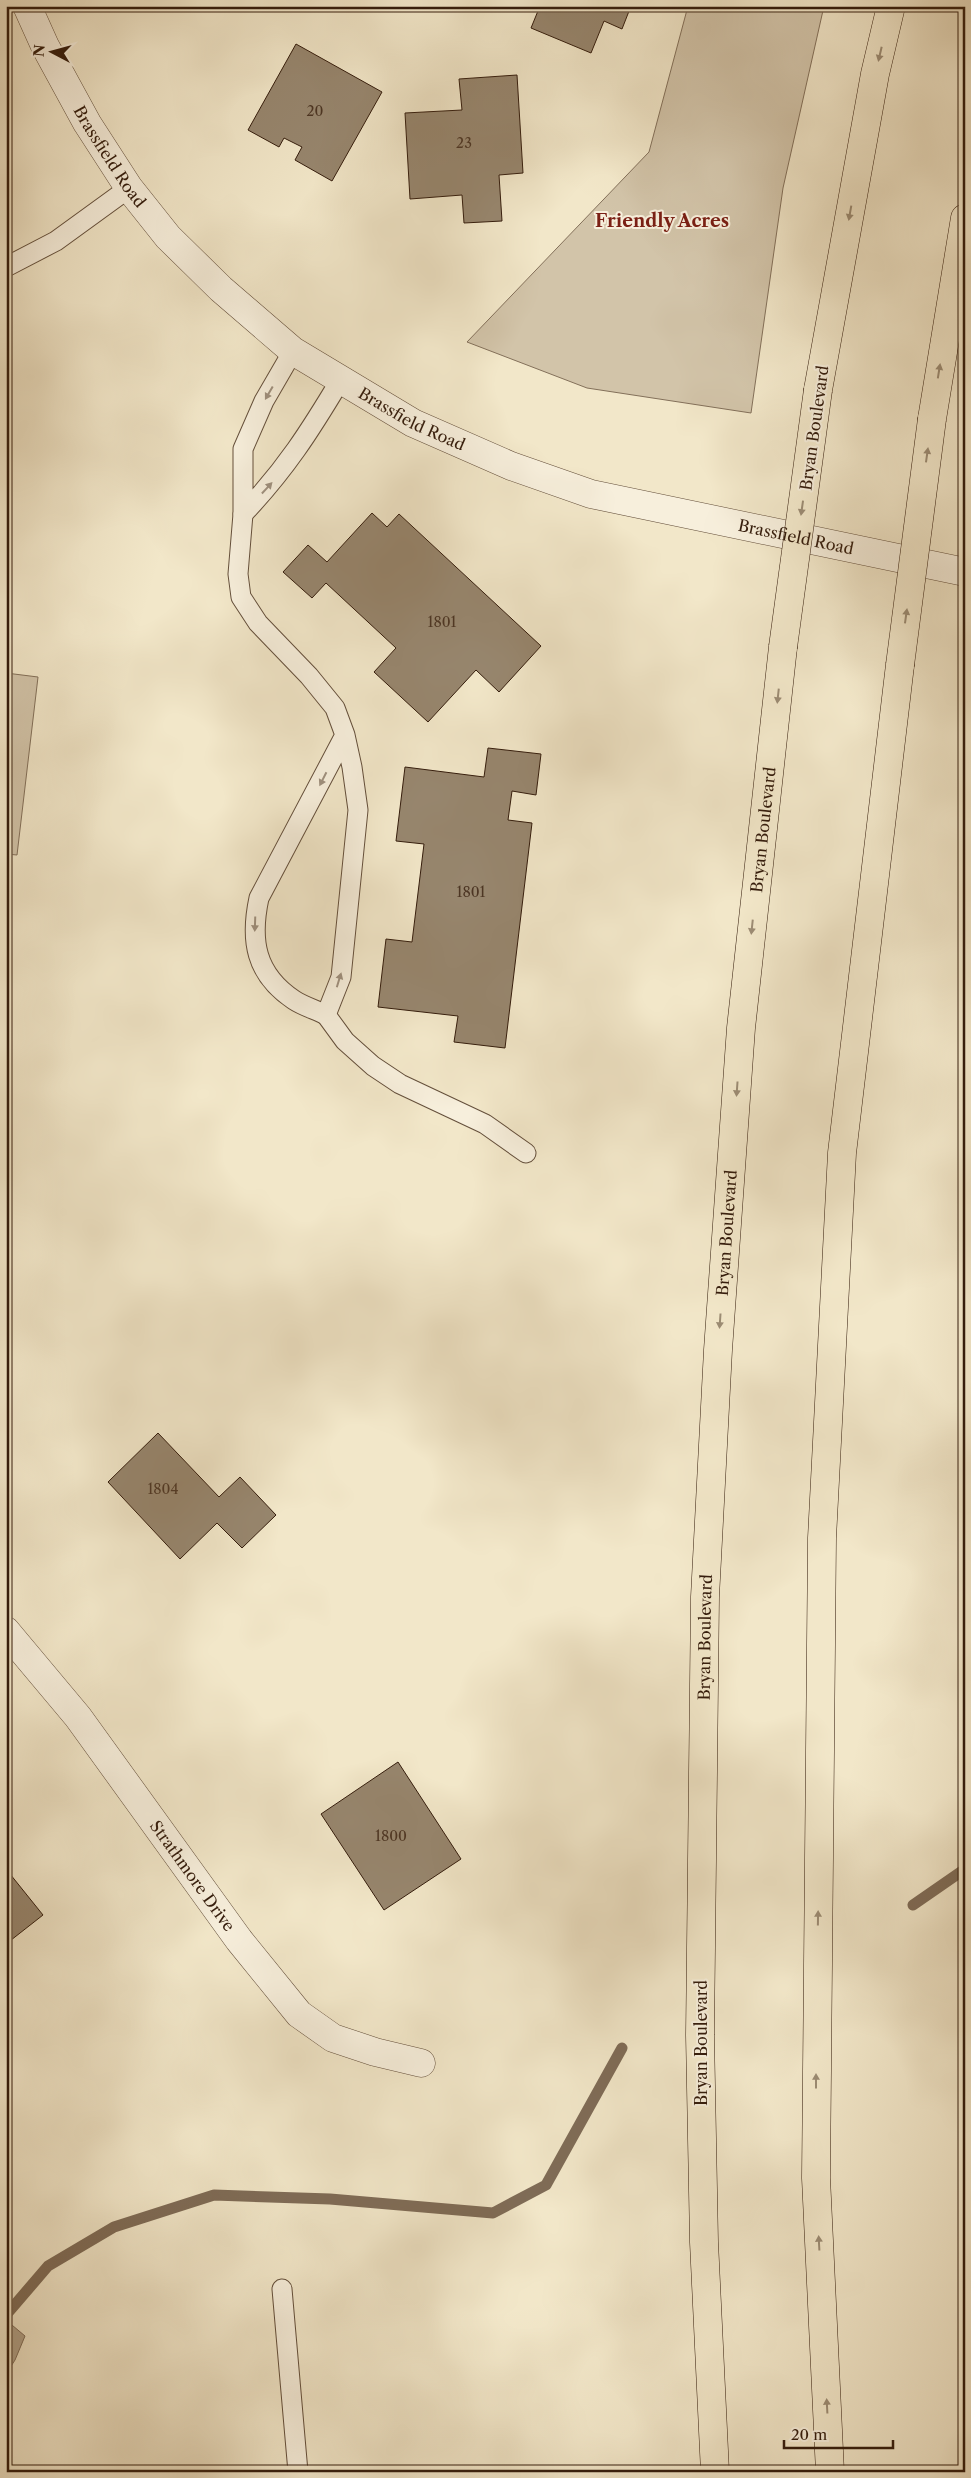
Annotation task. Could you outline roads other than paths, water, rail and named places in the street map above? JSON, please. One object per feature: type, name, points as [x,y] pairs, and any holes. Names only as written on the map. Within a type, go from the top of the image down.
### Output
[{"type":"highway","name":"Bryan Boulevard","points":[[715,2472],[704,2242],[700,2035],[705,1597],[718,1350],[741,1028],[783,647],[818,390],[875,74],[890,6]]},
{"type":"highway","points":[[830,2472],[816,2178],[822,1538],[842,1153],[900,664],[932,419],[965,218]]},
{"type":"street","name":"Brassfield Road","points":[[27,6],[45,46],[87,123],[129,188],[168,237],[221,289],[293,350],[413,423],[511,466],[591,494],[965,572]]},
{"type":"street","name":"Strathmore Drive","points":[[6,1631],[78,1718],[239,1940],[299,2014],[333,2038],[375,2052],[421,2063]]},
{"type":"lane","points":[[6,267],[56,241],[129,188]]},
{"type":"lane","points":[[293,350],[264,401],[244,449],[243,514],[238,574],[241,597],[258,623],[335,708],[345,735],[352,767],[358,810],[341,977],[326,1015]]},
{"type":"lane","points":[[243,514],[270,485],[300,447],[341,379]]},
{"type":"lane","points":[[345,735],[259,898],[254,924],[257,952],[269,976],[294,1000],[326,1015],[345,1041],[373,1066],[400,1084],[484,1124],[526,1153]]},
{"type":"lane","points":[[282,2289],[298,2472]]},
{"type":"waterway","points":[[913,1905],[965,1869]]},
{"type":"waterway","points":[[6,2315],[48,2266],[114,2227],[214,2195],[330,2199],[493,2213],[546,2185],[622,2048]]},
{"type":"district","name":"Friendly Acres","points":[[662,221]]}]
